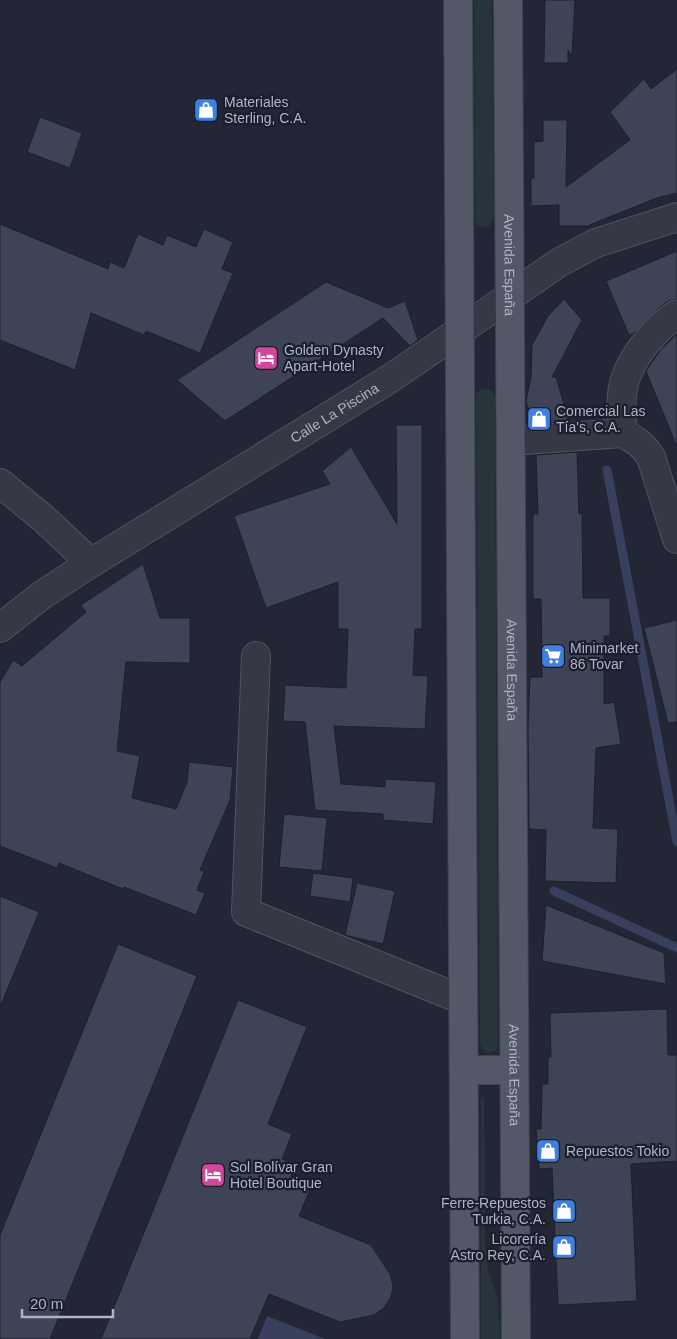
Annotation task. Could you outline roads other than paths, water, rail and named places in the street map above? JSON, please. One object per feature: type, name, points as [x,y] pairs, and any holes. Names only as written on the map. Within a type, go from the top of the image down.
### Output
[{"type":"main road","points":[[458,0],[465,1339]]},
{"type":"main road","name":"Avenida España","points":[[508,0],[516,1339]]},
{"type":"main road","points":[[464,1070],[514,1070]]},
{"type":"street","name":"Calle La Piscina","points":[[0,628],[42,595],[391,378],[560,262],[596,243],[677,217]]},
{"type":"street","points":[[622,433],[622,394],[626,376],[652,336],[677,314]]},
{"type":"street","points":[[511,441],[622,433],[636,440],[651,457],[677,539]]},
{"type":"street","points":[[0,483],[43,518],[91,563]]},
{"type":"street","points":[[256,656],[246,912],[463,1000]]},
{"type":"water","points":[[267,1316],[325,1339],[258,1339]]},
{"type":"waterway","points":[[607,470],[677,842]]},
{"type":"waterway","points":[[554,891],[677,948]]},
{"type":"place","name":"Materiales Sterling, C.A.","points":[[206,110]]},
{"type":"place","name":"Golden Dynasty Apart-Hotel","points":[[266,358]]},
{"type":"place","name":"Comercial Las Tía's, C.A.","points":[[539,419]]},
{"type":"place","name":"Minimarket 86 Tovar","points":[[553,656]]},
{"type":"place","name":"Repuestos Tokio","points":[[548,1151]]},
{"type":"place","name":"Sol Bolívar Gran Hotel Boutique","points":[[213,1175]]},
{"type":"place","name":"Ferre-Repuestos Turkia, C.A.","points":[[564,1211]]},
{"type":"place","name":"Licorería Astro Rey, C.A.","points":[[564,1247]]}]
